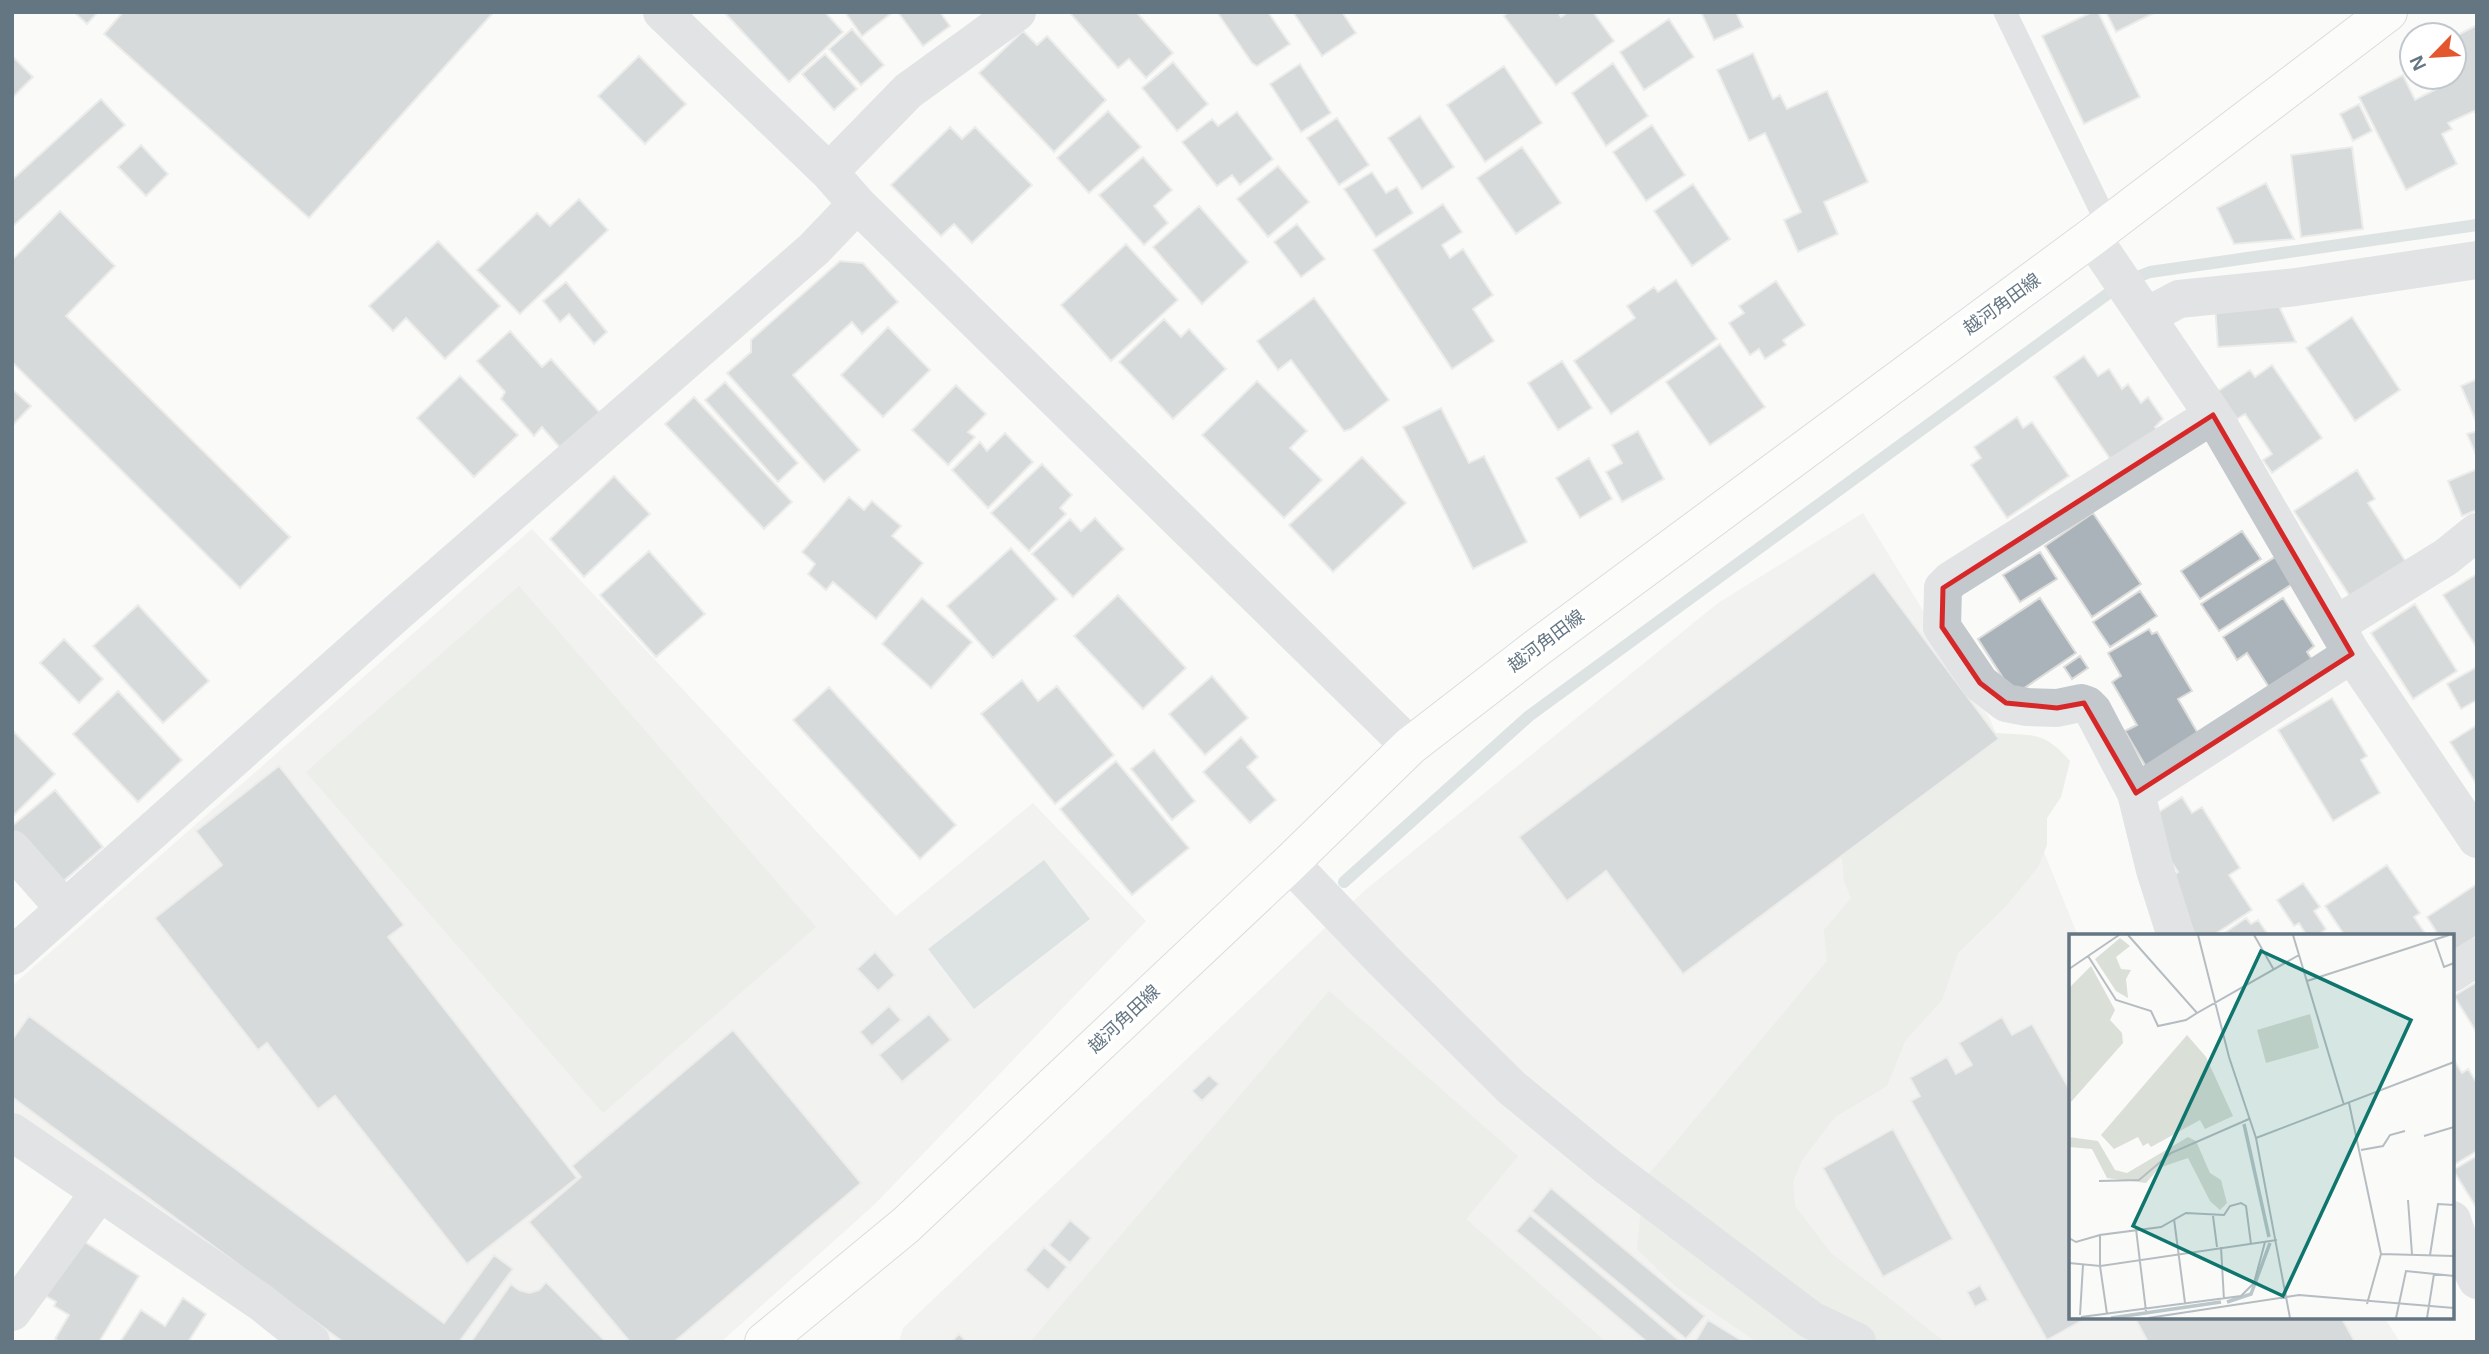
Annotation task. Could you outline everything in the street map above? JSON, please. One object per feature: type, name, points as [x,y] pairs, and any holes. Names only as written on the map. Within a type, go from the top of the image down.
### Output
[{"type":"main road","name":"越河角田線","points":[[764,1342],[906,1225],[1290,863],[1410,746],[1739,496],[2100,231],[2388,12]]},
{"type":"street","points":[[662,12],[829,172],[857,204],[1410,746]]},
{"type":"street","points":[[829,172],[908,91],[1017,12]]},
{"type":"street","points":[[12,956],[398,611],[814,249],[857,204]]},
{"type":"street","points":[[2100,231],[2147,316],[2213,415],[2344,640],[2477,839]]},
{"type":"street","points":[[2147,316],[2179,299],[2296,287],[2477,260]]},
{"type":"street","points":[[2175,934],[2155,870],[2136,793],[2093,711],[2081,703],[2047,708],[2006,703],[1980,683],[1942,627],[1943,587],[2213,415]]},
{"type":"street","points":[[2136,793],[2344,640],[2477,532]]},
{"type":"street","points":[[12,849],[65,909]]},
{"type":"street","points":[[1290,863],[1382,960],[1512,1088],[1607,1166],[1811,1320],[1857,1342]]},
{"type":"street","points":[[2454,971],[2477,957]]},
{"type":"street","points":[[12,1132],[262,1303],[311,1342]]},
{"type":"street","points":[[12,1312],[99,1193]]},
{"type":"street","points":[[2454,1226],[2477,1280]]},
{"type":"lane","points":[[2005,12],[2100,231]]},
{"type":"highlighted area","points":[[2213,415],[2352,654],[2136,793],[2084,703],[2057,708],[2006,703],[1980,683],[1942,627],[1943,588]]},
{"type":"shaded area","points":[[1863,513],[1990,719],[2077,934],[2069,934],[2069,1319],[2385,1319],[2400,1342],[899,1342],[903,1328],[1364,891],[1718,603]]},
{"type":"shaded area","points":[[532,529],[896,916],[1033,803],[1146,921],[875,1204],[721,1342],[328,1342],[12,1114],[12,986]]},
{"type":"shaded area","points":[[519,586],[816,927],[603,1113],[306,772]]},
{"type":"shaded area","points":[[1997,733],[2038,737],[2053,744],[2070,761],[2061,797],[2047,818],[2047,845],[2038,867],[2006,906],[1958,953],[1942,1000],[1905,1041],[1887,1086],[1835,1117],[1802,1160],[1793,1182],[1795,1206],[1831,1253],[1945,1342],[1757,1342],[1676,1287],[1637,1249],[1644,1180],[1827,961],[1824,930],[1851,898],[1844,881],[1842,857],[1972,747]]},
{"type":"shaded area","points":[[1044,860],[1090,919],[974,1009],[928,949]]},
{"type":"shaded area","points":[[1329,991],[1518,1156],[1466,1219],[1606,1342],[1030,1342]]},
{"type":"building","points":[[74,12],[98,12],[87,24]]},
{"type":"building","points":[[123,12],[492,14],[309,218],[104,34]]},
{"type":"building","points":[[724,12],[825,12],[843,32],[789,82]]},
{"type":"building","points":[[845,12],[893,12],[862,36]]},
{"type":"building","points":[[898,12],[940,12],[950,26],[923,46]]},
{"type":"building","points":[[1069,12],[1140,12],[1138,14],[1173,53],[1146,78],[1129,59],[1118,68]]},
{"type":"building","points":[[1217,12],[1268,12],[1290,44],[1257,66],[1252,63]]},
{"type":"building","points":[[1293,12],[1342,12],[1356,33],[1322,56]]},
{"type":"building","points":[[1508,12],[1558,12],[1561,17],[1568,12],[1593,12],[1614,41],[1556,85],[1504,16]]},
{"type":"building","points":[[1701,12],[1736,12],[1743,27],[1714,40]]},
{"type":"building","points":[[2092,12],[2098,12],[2140,97],[2084,124],[2042,36]]},
{"type":"building","points":[[2106,12],[2156,12],[2116,32]]},
{"type":"building","points":[[1669,19],[1694,57],[1644,90],[1620,52]]},
{"type":"building","points":[[2477,25],[2477,116],[2474,111],[2448,123],[2452,129],[2442,134],[2457,164],[2406,190],[2359,97],[2398,78],[2398,91],[2411,91],[2415,100],[2433,91],[2468,91],[2468,30]]},
{"type":"building","points":[[852,29],[884,65],[861,85],[829,49]]},
{"type":"building","points":[[1023,31],[1037,45],[1047,36],[1106,100],[1054,152],[979,73]]},
{"type":"building","points":[[1753,53],[1773,99],[1780,95],[1787,109],[1827,91],[1868,182],[1824,202],[1838,234],[1798,252],[1784,220],[1801,212],[1765,133],[1749,141],[1717,70]]},
{"type":"building","points":[[825,54],[857,89],[834,110],[802,74]]},
{"type":"building","points":[[12,56],[33,77],[12,98]]},
{"type":"building","points":[[639,56],[686,104],[645,144],[598,96]]},
{"type":"building","points":[[1173,62],[1208,104],[1177,131],[1142,88]]},
{"type":"building","points":[[1613,63],[1648,116],[1606,146],[1572,93]]},
{"type":"building","points":[[1300,64],[1331,113],[1301,132],[1270,84]]},
{"type":"building","points":[[1504,66],[1542,123],[1485,162],[1447,105]]},
{"type":"building","points":[[101,99],[125,125],[12,227],[12,180]]},
{"type":"building","points":[[2359,104],[2372,131],[2353,141],[2340,114]]},
{"type":"building","points":[[1108,111],[1141,147],[1089,193],[1057,158]]},
{"type":"building","points":[[1237,112],[1273,159],[1240,185],[1232,175],[1217,186],[1182,142],[1212,119],[1218,126]]},
{"type":"building","points":[[1420,116],[1454,167],[1422,189],[1388,138]]},
{"type":"building","points":[[1337,118],[1369,165],[1339,185],[1307,138]]},
{"type":"building","points":[[1652,125],[1685,175],[1646,201],[1613,152]]},
{"type":"building","points":[[950,127],[962,139],[975,127],[1032,185],[972,243],[954,224],[941,236],[891,185]]},
{"type":"building","points":[[141,145],[168,174],[146,196],[118,167]]},
{"type":"building","points":[[1522,147],[1561,203],[1516,234],[1477,178]]},
{"type":"building","points":[[2352,147],[2363,229],[2301,237],[2291,155]]},
{"type":"building","points":[[1143,157],[1172,190],[1154,206],[1168,223],[1144,245],[1099,195]]},
{"type":"building","points":[[1278,166],[1309,202],[1268,237],[1237,199]]},
{"type":"building","points":[[1372,172],[1386,193],[1397,187],[1413,213],[1376,237],[1344,189]]},
{"type":"building","points":[[2266,183],[2294,239],[2234,244],[2217,208]]},
{"type":"building","points":[[1693,184],[1730,239],[1692,266],[1654,211]]},
{"type":"building","points":[[579,199],[608,230],[520,314],[477,270],[537,213],[550,226]]},
{"type":"building","points":[[1443,204],[1462,232],[1442,245],[1450,258],[1463,249],[1493,295],[1473,309],[1494,341],[1452,369],[1373,250]]},
{"type":"building","points":[[1199,206],[1248,262],[1202,304],[1153,247]]},
{"type":"building","points":[[60,211],[115,266],[66,316],[290,537],[240,588],[12,362],[12,260]]},
{"type":"building","points":[[1297,224],[1325,259],[1301,277],[1274,242]]},
{"type":"building","points":[[438,241],[500,306],[445,359],[406,318],[393,331],[369,306]]},
{"type":"building","points":[[1126,244],[1178,300],[1111,361],[1061,305]]},
{"type":"building","points":[[840,261],[863,263],[898,302],[862,334],[852,322],[793,375],[860,450],[824,482],[727,373],[751,352],[751,340]]},
{"type":"building","points":[[1676,280],[1717,339],[1611,414],[1574,361],[1635,318],[1627,306],[1654,287],[1658,292]]},
{"type":"building","points":[[1776,281],[1805,325],[1783,340],[1786,345],[1765,359],[1759,349],[1750,355],[1729,323],[1744,313],[1739,306]]},
{"type":"building","points":[[566,282],[607,332],[594,344],[569,314],[560,322],[543,301]]},
{"type":"building","points":[[1314,298],[1389,400],[1351,429],[1344,431],[1291,360],[1278,370],[1257,341]]},
{"type":"building","points":[[2277,302],[2296,342],[2218,347],[2215,306]]},
{"type":"building","points":[[2352,317],[2400,390],[2355,421],[2306,348]]},
{"type":"building","points":[[1164,319],[1181,337],[1189,329],[1226,369],[1173,419],[1119,362]]},
{"type":"building","points":[[888,327],[930,370],[883,417],[841,375]]},
{"type":"building","points":[[510,331],[542,367],[551,359],[603,416],[563,451],[542,427],[534,436],[501,399],[505,392],[477,361]]},
{"type":"building","points":[[1720,344],[1765,407],[1710,445],[1666,382]]},
{"type":"building","points":[[2084,356],[2098,376],[2109,369],[2122,389],[2128,384],[2141,403],[2148,397],[2163,419],[2155,427],[2160,435],[2115,466],[2054,377]]},
{"type":"building","points":[[1562,361],[1592,408],[1558,430],[1528,383]]},
{"type":"building","points":[[2272,365],[2322,438],[2272,473],[2263,460],[2272,454],[2245,414],[2237,419],[2218,391],[2250,370],[2255,377]]},
{"type":"building","points":[[460,376],[518,435],[474,477],[417,418]]},
{"type":"building","points":[[2477,379],[2477,424],[2461,386]]},
{"type":"building","points":[[1257,381],[1307,431],[1290,448],[1322,480],[1284,518],[1202,435]]},
{"type":"building","points":[[725,382],[798,463],[778,482],[705,400]]},
{"type":"building","points":[[956,385],[986,414],[968,432],[975,437],[948,465],[912,430]]},
{"type":"building","points":[[12,389],[31,406],[12,426]]},
{"type":"building","points":[[694,397],[792,502],[764,529],[665,424]]},
{"type":"building","points":[[1441,408],[1469,463],[1484,456],[1527,542],[1473,569],[1403,427]]},
{"type":"building","points":[[2017,417],[2023,428],[2032,422],[2069,476],[2007,518],[1971,465],[1981,458],[1974,447]]},
{"type":"building","points":[[1638,431],[1664,479],[1622,502],[1606,472],[1622,463],[1612,445]]},
{"type":"building","points":[[2477,431],[2477,457],[2467,434]]},
{"type":"building","points":[[1005,433],[1033,462],[988,508],[952,470],[980,442],[987,451]]},
{"type":"building","points":[[1362,457],[1406,503],[1333,572],[1289,525]]},
{"type":"building","points":[[1589,458],[1612,499],[1580,518],[1556,478]]},
{"type":"building","points":[[1042,464],[1072,495],[1060,508],[1066,514],[1029,551],[991,513]]},
{"type":"building","points":[[2477,469],[2477,510],[2462,516],[2448,481]]},
{"type":"building","points":[[2357,470],[2375,499],[2368,503],[2406,562],[2351,598],[2294,511]]},
{"type":"building","points":[[614,476],[650,514],[584,577],[550,539]]},
{"type":"building","points":[[849,497],[864,510],[872,501],[901,526],[892,536],[923,563],[876,619],[833,582],[826,590],[808,574],[815,564],[802,552]]},
{"type":"building","points":[[2093,513],[2141,584],[2092,617],[2045,546]]},
{"type":"building","points":[[1095,518],[1124,549],[1073,597],[1032,554],[1070,519],[1081,531]]},
{"type":"building","points":[[2242,531],[2261,559],[2200,599],[2181,571]]},
{"type":"building","points":[[1011,548],[1057,599],[993,658],[947,606]]},
{"type":"building","points":[[649,551],[705,614],[656,657],[600,595]]},
{"type":"building","points":[[2040,552],[2057,579],[2020,602],[2003,575]]},
{"type":"building","points":[[2283,552],[2300,579],[2219,631],[2201,604]]},
{"type":"building","points":[[1874,572],[1999,739],[1683,974],[1606,871],[1567,901],[1519,837]]},
{"type":"building","points":[[2477,574],[2477,648],[2443,595]]},
{"type":"building","points":[[2140,591],[2157,616],[2110,647],[2093,622]]},
{"type":"building","points":[[1118,595],[1186,668],[1143,709],[1074,636]]},
{"type":"building","points":[[922,598],[972,642],[931,688],[882,644]]},
{"type":"building","points":[[2040,598],[2076,653],[2014,695],[1978,639]]},
{"type":"building","points":[[2283,598],[2314,646],[2307,652],[2317,667],[2274,695],[2247,653],[2237,660],[2223,637]]},
{"type":"building","points":[[2415,604],[2457,671],[2413,699],[2371,633]]},
{"type":"building","points":[[138,605],[209,681],[163,723],[93,646]]},
{"type":"building","points":[[2149,629],[2152,634],[2157,632],[2192,691],[2178,699],[2203,742],[2149,772],[2125,731],[2137,725],[2112,682],[2121,676],[2108,653]]},
{"type":"building","points":[[64,639],[103,679],[79,703],[40,663]]},
{"type":"building","points":[[2080,656],[2088,668],[2072,679],[2064,667]]},
{"type":"building","points":[[2477,667],[2477,700],[2461,709],[2447,684]]},
{"type":"building","points":[[1212,676],[1248,718],[1205,755],[1169,714]]},
{"type":"building","points":[[1022,680],[1038,701],[1057,686],[1114,755],[1055,804],[981,714]]},
{"type":"building","points":[[829,687],[956,825],[920,859],[793,720]]},
{"type":"building","points":[[118,691],[182,760],[138,802],[73,734]]},
{"type":"building","points":[[2332,698],[2367,756],[2361,760],[2380,793],[2333,821],[2278,730]]},
{"type":"building","points":[[2477,725],[2477,785],[2450,742]]},
{"type":"building","points":[[12,730],[55,774],[14,815],[12,813]]},
{"type":"building","points":[[1241,737],[1258,757],[1247,767],[1276,800],[1250,823],[1203,772]]},
{"type":"building","points":[[1154,750],[1195,801],[1172,820],[1131,769]]},
{"type":"building","points":[[1116,761],[1189,848],[1132,895],[1060,809]]},
{"type":"building","points":[[279,766],[404,925],[388,937],[577,1178],[467,1264],[335,1096],[318,1109],[267,1043],[258,1050],[155,918],[222,865],[196,831]]},
{"type":"building","points":[[55,790],[103,847],[59,885],[12,831],[12,826]]},
{"type":"building","points":[[2182,797],[2192,813],[2202,807],[2240,868],[2229,875],[2252,910],[2215,934],[2195,934],[2172,899],[2171,877],[2178,872],[2157,840],[2153,816]]},
{"type":"building","points":[[2387,865],[2420,913],[2414,917],[2426,934],[2344,934],[2325,906]]},
{"type":"building","points":[[2303,883],[2320,907],[2314,911],[2326,929],[2320,934],[2306,934],[2299,923],[2294,926],[2277,900]]},
{"type":"building","points":[[2477,884],[2477,936],[2454,951],[2454,934],[2438,934],[2427,917]]},
{"type":"building","points":[[2246,918],[2251,924],[2258,920],[2268,934],[2223,934]]},
{"type":"building","points":[[875,952],[895,975],[878,991],[857,969]]},
{"type":"building","points":[[2477,982],[2477,1033],[2454,996]]},
{"type":"building","points":[[889,1006],[901,1020],[872,1046],[860,1032]]},
{"type":"building","points":[[929,1014],[951,1040],[902,1082],[879,1055]]},
{"type":"building","points":[[29,1016],[444,1323],[494,1255],[513,1269],[459,1342],[343,1342],[12,1097],[12,1040]]},
{"type":"building","points":[[2002,1017],[2012,1035],[2032,1024],[2069,1089],[2069,1319],[2084,1319],[2047,1340],[1911,1101],[1920,1096],[1910,1078],[1947,1057],[1956,1074],[1972,1065],[1959,1043]]},
{"type":"building","points":[[733,1030],[861,1183],[674,1342],[630,1342],[529,1222],[581,1177],[572,1166]]},
{"type":"building","points":[[2454,1060],[2462,1073],[2468,1069],[2477,1083],[2477,1151],[2454,1165]]},
{"type":"building","points":[[1209,1075],[1219,1084],[1202,1101],[1192,1091]]},
{"type":"building","points":[[1893,1129],[1953,1239],[1883,1277],[1823,1168]]},
{"type":"building","points":[[2477,1156],[2476,1207],[2454,1172]]},
{"type":"building","points":[[1551,1188],[1705,1316],[1686,1339],[1532,1211]]},
{"type":"building","points":[[1530,1215],[1681,1342],[1647,1342],[1516,1231]]},
{"type":"building","points":[[1070,1220],[1091,1238],[1070,1263],[1049,1245]]},
{"type":"building","points":[[72,1234],[139,1276],[99,1342],[60,1342],[55,1339],[69,1315],[54,1306],[56,1302],[37,1291]]},
{"type":"building","points":[[1044,1247],[1067,1267],[1048,1290],[1025,1270]]},
{"type":"building","points":[[546,1282],[606,1342],[471,1342],[511,1284],[529,1293],[539,1290]]},
{"type":"building","points":[[1980,1285],[1988,1300],[1975,1307],[1967,1292]]},
{"type":"building","points":[[183,1298],[206,1314],[188,1342],[120,1342],[141,1310],[165,1326]]},
{"type":"building","points":[[2136,1319],[2342,1319],[2355,1342],[2148,1342]]},
{"type":"building","points":[[1708,1320],[1744,1342],[1695,1342]]},
{"type":"building","points":[[959,1334],[967,1342],[951,1342]]},
{"type":"waterway","points":[[1344,882],[1529,716],[2124,282],[2150,272],[2477,225]]}]
